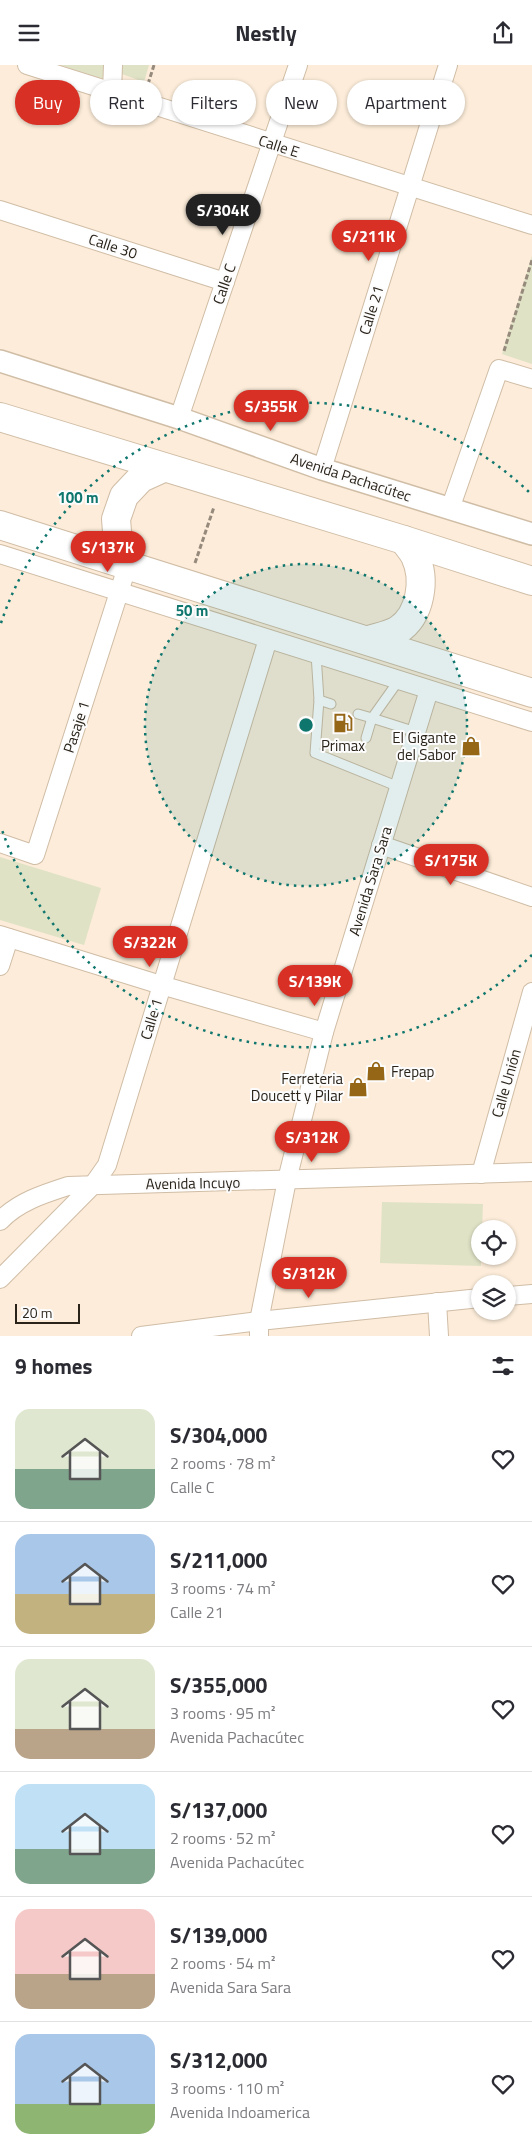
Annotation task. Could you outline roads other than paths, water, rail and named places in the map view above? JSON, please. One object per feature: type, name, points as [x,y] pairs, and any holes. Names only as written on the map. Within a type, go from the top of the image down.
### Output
[{"type":"main road","points":[[0,417],[532,581]]},
{"type":"main road","points":[[128,565],[118,544],[116,519],[124,496],[141,478],[163,468]]},
{"type":"main road","points":[[0,525],[532,693]]},
{"type":"main road","points":[[369,640],[399,629],[412,614],[420,595],[421,576],[415,556],[404,540]]},
{"type":"street","name":"Calle E","points":[[26,65],[90,85]]},
{"type":"street","points":[[112,80],[113,65]]},
{"type":"street","name":"Calle C","points":[[179,418],[298,65]]},
{"type":"street","name":"Calle 21","points":[[322,469],[448,65]]},
{"type":"street","name":"Calle E","points":[[162,108],[532,225]]},
{"type":"street","name":"Calle 30","points":[[0,210],[225,282]]},
{"type":"street","name":"Avenida Pachacútec","points":[[0,361],[179,418],[322,469],[532,534]]},
{"type":"street","points":[[450,509],[499,369],[532,379]]},
{"type":"street","points":[[0,554],[532,722]]},
{"type":"street","name":"Pasaje 1","points":[[0,843],[36,855],[128,565]]},
{"type":"street","name":"Calle 1","points":[[0,1279],[93,1185],[107,1165],[268,639]]},
{"type":"street","name":"Avenida Sara Sara","points":[[259,1328],[287,1180],[324,1032],[429,690]]},
{"type":"street","points":[[381,845],[532,897]]},
{"type":"street","points":[[0,966],[5,936],[161,985],[324,1032]]},
{"type":"street","name":"Calle Unión","points":[[481,1175],[532,992]]},
{"type":"street","name":"Avenida Incuyo","points":[[0,1221],[8,1213],[37,1196],[68,1186],[532,1172]]},
{"type":"street","points":[[516,1295],[532,1294]]},
{"type":"street","points":[[141,1336],[259,1328],[437,1302],[471,1299]]},
{"type":"street","points":[[437,1302],[439,1336]]},
{"type":"lane","points":[[316,654],[319,700],[315,753],[358,767],[399,787]]},
{"type":"lane","points":[[366,738],[372,718],[399,680]]},
{"type":"lane","points":[[319,700],[331,704]]},
{"type":"lane","points":[[358,714],[416,732]]},
{"type":"place","name":"Primax","points":[[343,723]]},
{"type":"place","name":"El Gigante del Sabor","points":[[471,746]]},
{"type":"place","name":"Frepap","points":[[376,1071]]},
{"type":"place","name":"Ferreteria Doucett y Pilar","points":[[358,1087]]}]
